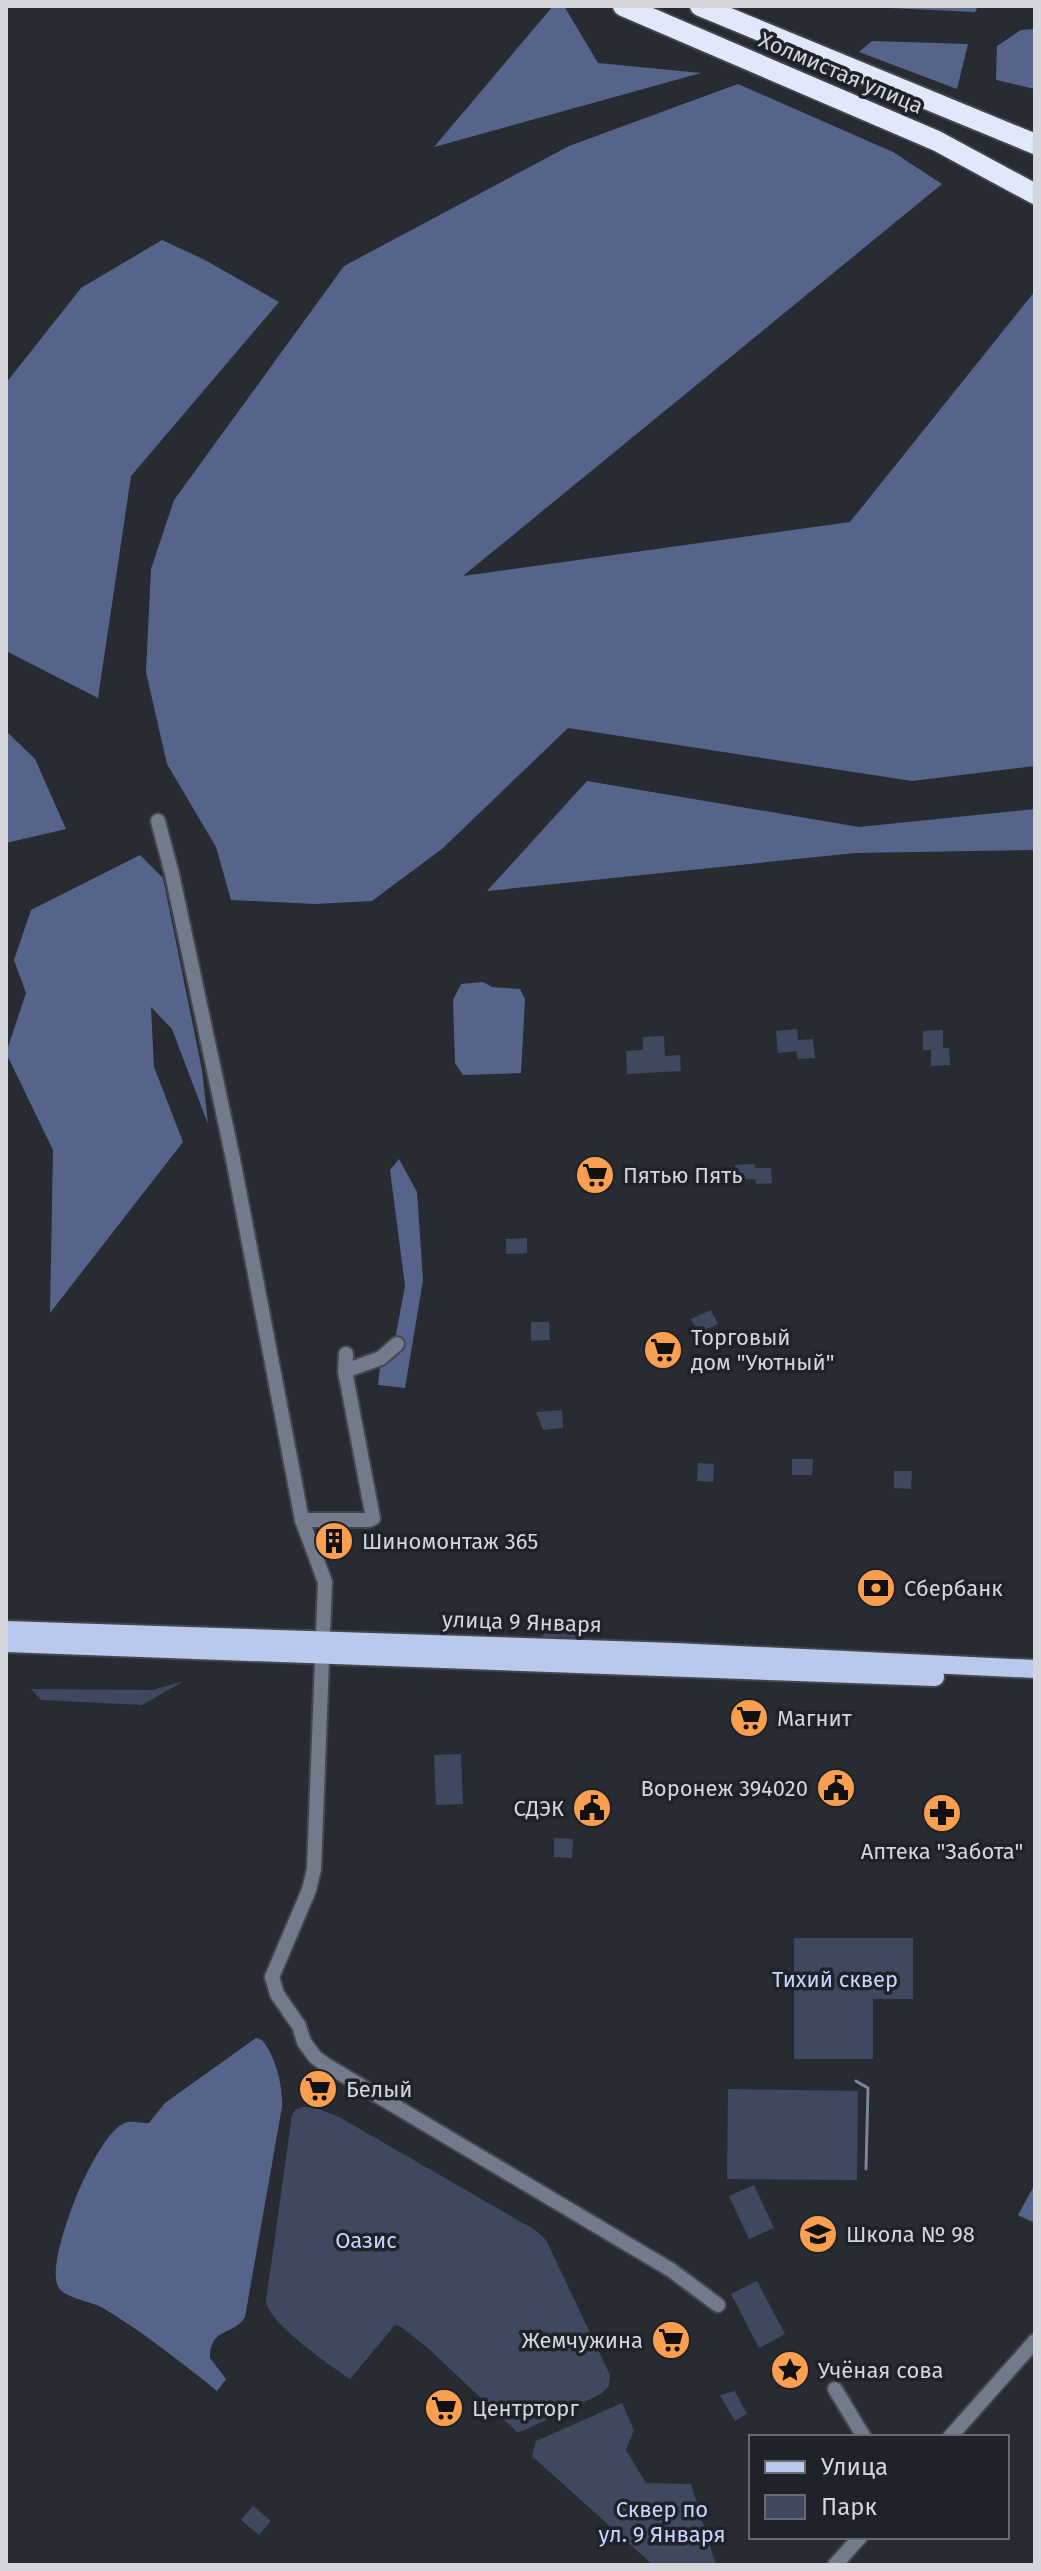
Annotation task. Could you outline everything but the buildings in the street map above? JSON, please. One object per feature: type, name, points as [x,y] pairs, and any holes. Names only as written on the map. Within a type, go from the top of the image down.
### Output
[{"type":"highway","name":"Холмистая улица","points":[[623,6],[663,14],[937,141],[1035,194]]},
{"type":"highway","name":"Холмистая улица","points":[[700,6],[1035,144]]},
{"type":"main road","name":"улица 9 Января","points":[[6,1630],[206,1644]]},
{"type":"main road","name":"улица 9 Января","points":[[6,1643],[675,1652],[1035,1669]]},
{"type":"main road","name":"улица 9 Января","points":[[324,1647],[1035,1680]]},
{"type":"street","points":[[158,821],[233,1159],[302,1520],[325,1582],[314,1869],[309,1890],[272,1977],[277,1994],[299,2026],[304,2042],[315,2057],[326,2065],[671,2270],[718,2305]]},
{"type":"street","points":[[345,1371],[381,1358],[397,1344]]},
{"type":"street","points":[[302,1520],[373,1518],[345,1371],[346,1354]]},
{"type":"street","points":[[952,2435],[1035,2341]]},
{"type":"street","points":[[835,2389],[863,2435]]},
{"type":"street","points":[[835,2565],[858,2539]]},
{"type":"green space","points":[[797,1029],[798,1040],[813,1039],[815,1058],[798,1059],[796,1051],[778,1053],[776,1031]]},
{"type":"green space","points":[[943,1030],[943,1048],[949,1048],[950,1065],[931,1066],[931,1050],[923,1050],[923,1031]]},
{"type":"green space","points":[[664,1036],[665,1056],[680,1055],[681,1071],[627,1074],[626,1051],[643,1050],[643,1037]]},
{"type":"green space","points":[[754,1164],[755,1168],[771,1168],[772,1183],[756,1184],[755,1179],[735,1180],[735,1165]]},
{"type":"green space","points":[[527,1238],[527,1253],[506,1254],[506,1239]]},
{"type":"green space","points":[[711,1310],[718,1324],[698,1333],[691,1319]]},
{"type":"green space","points":[[531,1322],[549,1322],[550,1340],[531,1341]]},
{"type":"green space","points":[[562,1410],[563,1428],[543,1430],[536,1412]]},
{"type":"green space","points":[[792,1459],[813,1459],[812,1475],[792,1475]]},
{"type":"green space","points":[[698,1463],[714,1464],[713,1482],[697,1481]]},
{"type":"green space","points":[[894,1471],[912,1471],[911,1489],[894,1488]]},
{"type":"green space","points":[[552,1624],[575,1626],[580,1638],[541,1637]]},
{"type":"green space","points":[[184,1681],[142,1705],[41,1700],[31,1689],[153,1690]]},
{"type":"green space","points":[[461,1754],[463,1804],[436,1805],[434,1755]]},
{"type":"green space","points":[[554,1838],[573,1839],[572,1858],[554,1857]]},
{"type":"green space","name":"Тихий сквер","points":[[794,1938],[913,1938],[913,1999],[873,1999],[873,2059],[794,2059]]},
{"type":"green space","points":[[728,2089],[858,2091],[857,2180],[727,2179]]},
{"type":"green space","name":"Оазис","points":[[303,2107],[313,2107],[339,2117],[535,2230],[546,2240],[610,2375],[609,2386],[601,2394],[517,2432],[400,2326],[395,2325],[350,2379],[289,2332],[266,2301],[292,2115]]},
{"type":"green space","points":[[754,2185],[774,2228],[749,2239],[729,2196]]},
{"type":"green space","points":[[757,2281],[785,2334],[759,2348],[731,2294]]},
{"type":"green space","points":[[735,2391],[747,2414],[735,2421],[720,2395]]},
{"type":"green space","name":"Сквер по ул. 9 Января","points":[[622,2403],[634,2430],[626,2450],[646,2483],[691,2484],[716,2565],[653,2565],[532,2456],[536,2441]]},
{"type":"green space","points":[[253,2506],[271,2521],[259,2535],[241,2520]]},
{"type":"shaded area","points":[[553,6],[564,6],[598,63],[701,73],[434,147]]},
{"type":"shaded area","points":[[978,6],[975,12],[890,8]]},
{"type":"shaded area","points":[[1035,29],[1035,89],[996,80],[997,46],[1021,30]]},
{"type":"shaded area","points":[[872,41],[968,44],[957,89],[859,52]]},
{"type":"shaded area","points":[[738,84],[893,152],[942,184],[463,576],[850,522],[1035,291],[1035,766],[912,781],[568,728],[443,848],[372,901],[315,904],[231,900],[216,847],[167,764],[146,672],[151,569],[174,500],[344,266],[569,146]]},
{"type":"shaded area","points":[[162,240],[205,260],[279,302],[131,476],[98,698],[6,651],[6,383],[81,288]]},
{"type":"shaded area","points":[[6,731],[35,759],[66,829],[6,843]]},
{"type":"shaded area","points":[[587,781],[859,827],[1035,809],[1035,850],[855,853],[487,891]]},
{"type":"shaded area","points":[[140,855],[163,878],[202,1070],[208,1124],[172,1029],[151,1007],[154,1067],[183,1142],[50,1313],[53,1150],[6,1053],[26,993],[14,960],[31,910]]},
{"type":"shaded area","points":[[483,982],[492,987],[520,989],[525,999],[521,1073],[463,1075],[455,1063],[453,1000],[461,984]]},
{"type":"shaded area","points":[[399,1159],[417,1192],[423,1280],[405,1388],[378,1385],[381,1358],[393,1350],[405,1286],[390,1170]]},
{"type":"shaded area","points":[[256,2038],[262,2040],[275,2063],[282,2107],[245,2317],[235,2327],[218,2336],[211,2348],[210,2358],[226,2379],[217,2391],[118,2318],[63,2292],[56,2279],[56,2266],[63,2233],[80,2187],[113,2132],[127,2122],[149,2123],[165,2103]]},
{"type":"shaded area","points":[[1035,2184],[1035,2223],[1018,2215]]},
{"type":"waterway","points":[[856,2081],[868,2088],[866,2169]]},
{"type":"place","name":"Пятью Пять","points":[[595,1175]]},
{"type":"place","name":"Торговый дом \"Уютный\"","points":[[663,1350]]},
{"type":"place","name":"Шиномонтаж 365","points":[[334,1541]]},
{"type":"place","name":"Сбербанк","points":[[876,1588]]},
{"type":"place","name":"Магнит","points":[[749,1718]]},
{"type":"place","name":"Воронеж 394020","points":[[836,1788]]},
{"type":"place","name":"СДЭК","points":[[592,1808]]},
{"type":"place","name":"Аптека \"Забота\"","points":[[942,1813]]},
{"type":"place","name":"Белый","points":[[318,2089]]},
{"type":"place","name":"Школа № 98","points":[[818,2234]]},
{"type":"place","name":"Жемчужина","points":[[671,2340]]},
{"type":"place","name":"Учёная сова","points":[[790,2370]]},
{"type":"place","name":"Центрторг","points":[[444,2408]]}]
